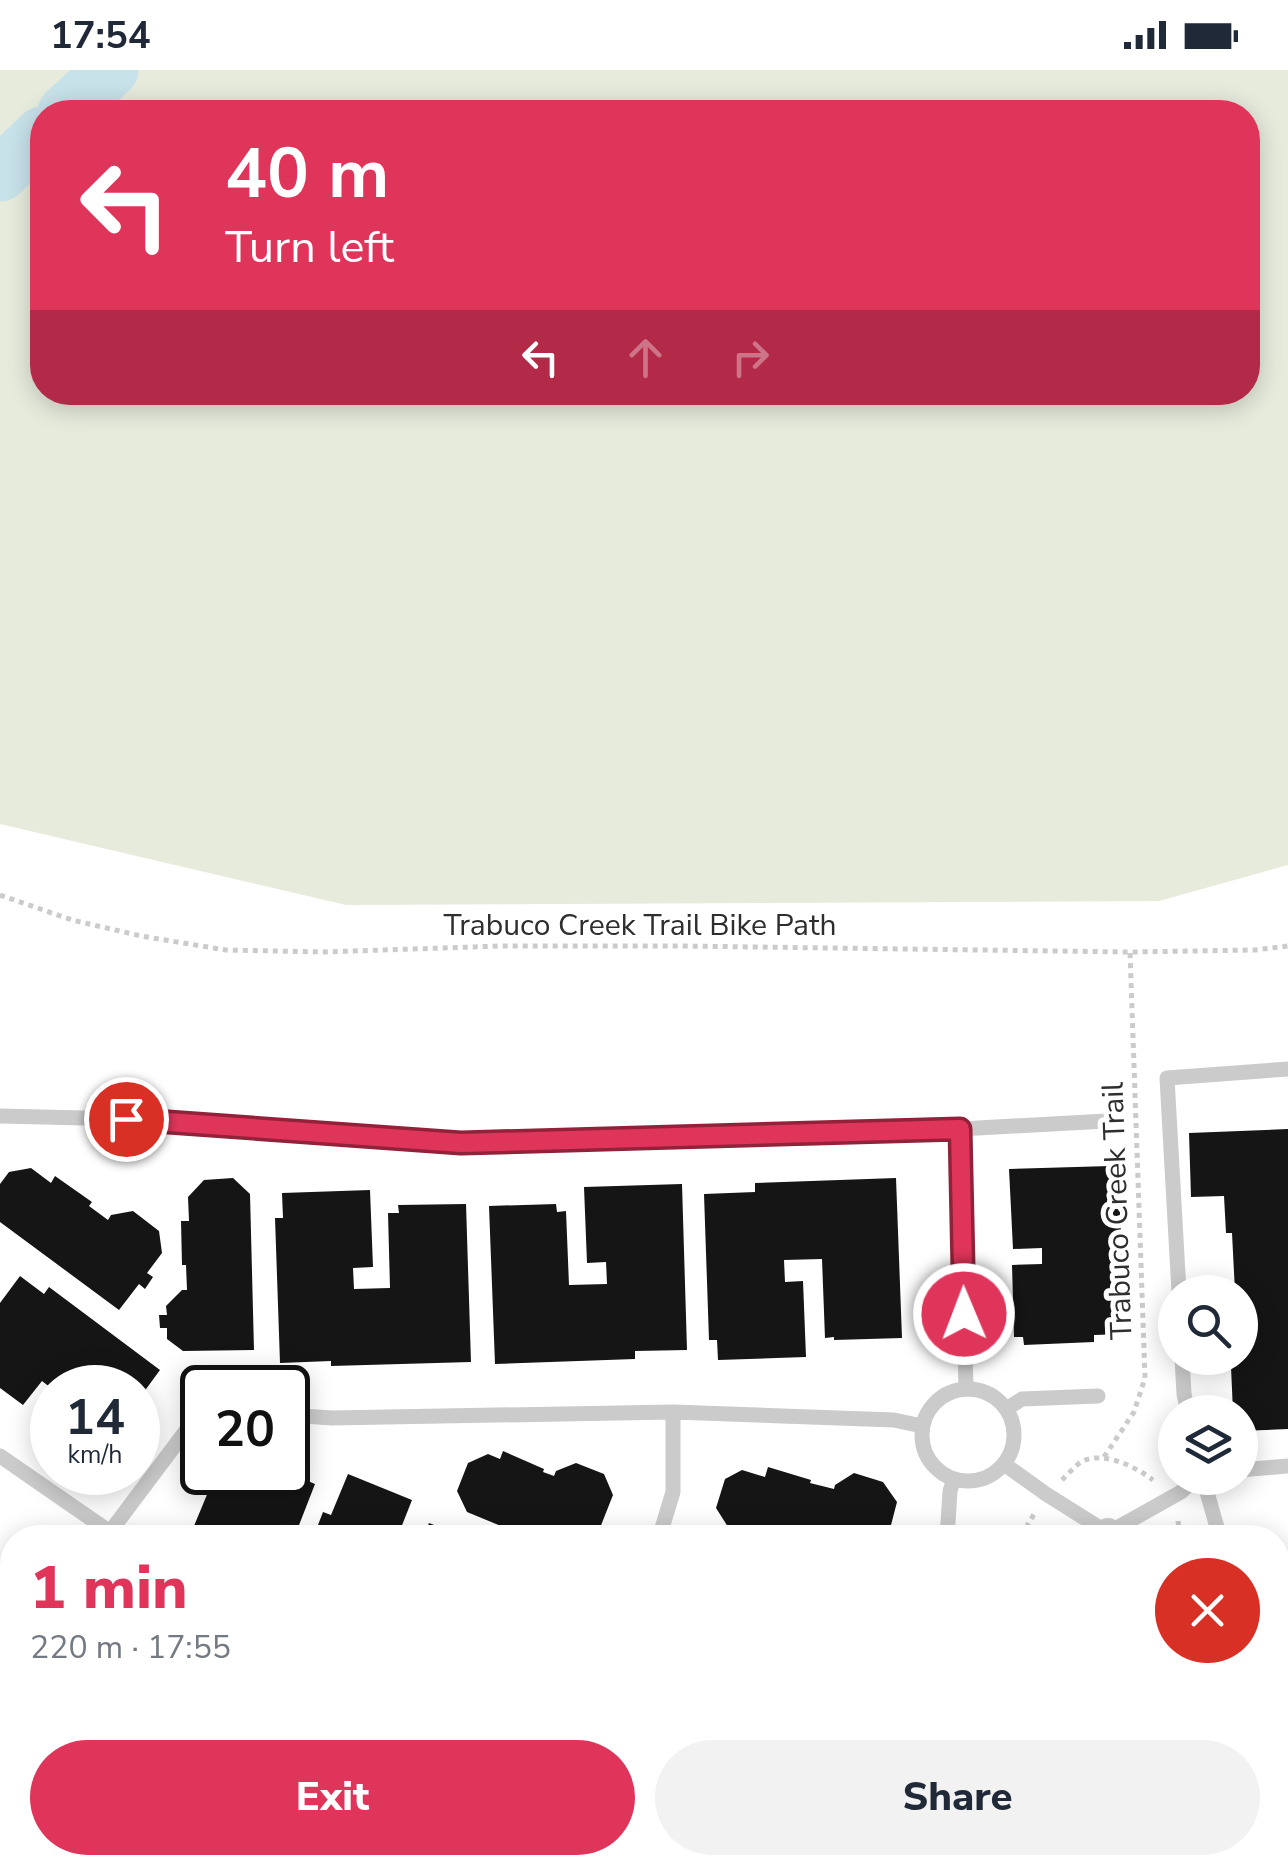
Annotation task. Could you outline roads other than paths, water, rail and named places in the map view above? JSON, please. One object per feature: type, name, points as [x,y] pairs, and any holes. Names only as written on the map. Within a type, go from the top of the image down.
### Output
[{"type":"lane","points":[[1177,1275],[1167,1078],[1288,1068]]},
{"type":"lane","points":[[0,1116],[126,1119],[461,1143],[960,1129],[1106,1121]]},
{"type":"lane","points":[[960,1129],[966,1388]]},
{"type":"lane","points":[[982,1390],[1006,1409],[1014,1437],[1004,1464],[994,1473],[968,1481],[954,1479],[932,1464],[925,1453],[922,1426],[938,1400],[951,1391],[982,1390]]},
{"type":"lane","points":[[1006,1409],[1022,1399],[1098,1396]]},
{"type":"lane","points":[[310,1416],[674,1412],[894,1420],[922,1426]]},
{"type":"lane","points":[[662,1525],[673,1492],[674,1412]]},
{"type":"lane","points":[[115,1525],[180,1439]]},
{"type":"lane","points":[[0,1456],[100,1525]]},
{"type":"lane","points":[[1004,1464],[1092,1525]]},
{"type":"lane","points":[[1258,1468],[1288,1466]]},
{"type":"lane","points":[[948,1525],[954,1479]]},
{"type":"lane","points":[[1126,1525],[1176,1495]]},
{"type":"lane","points":[[1206,1495],[1216,1525]]},
{"type":"waterway","points":[[78,100],[111,70]]},
{"type":"waterway","points":[[0,174],[30,145]]}]
